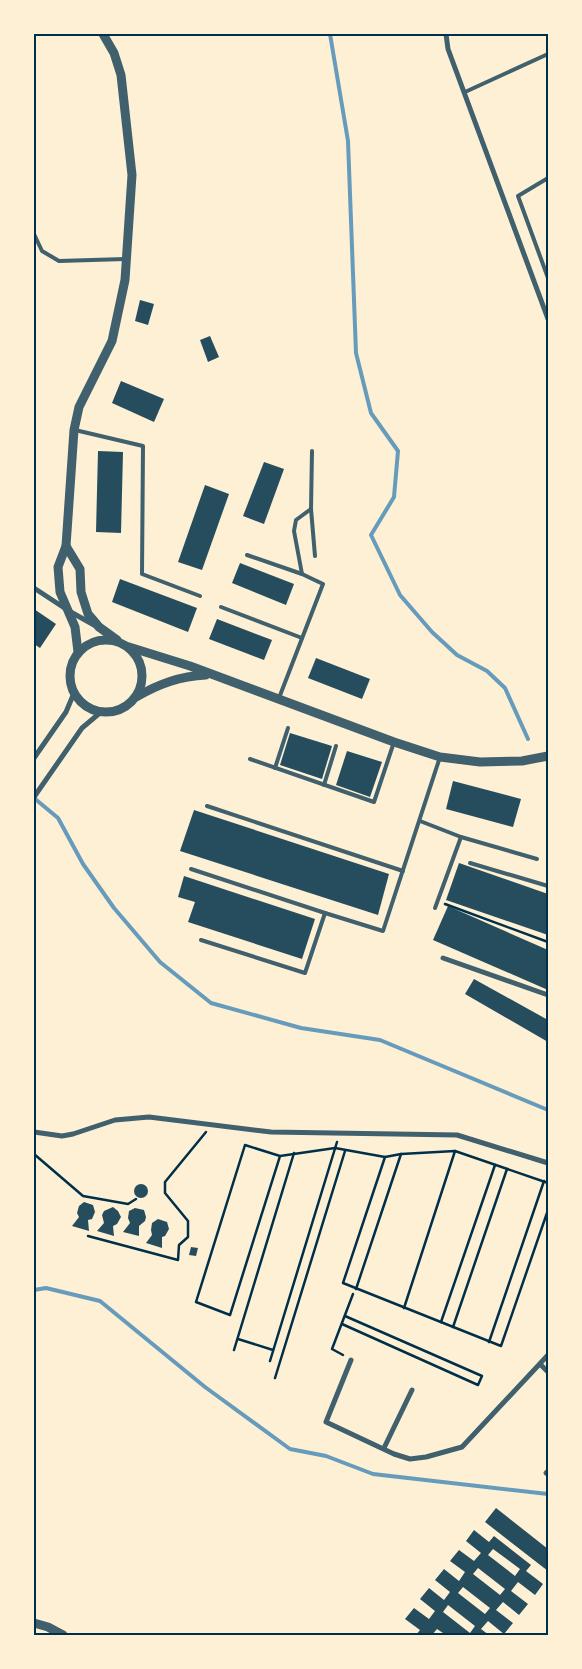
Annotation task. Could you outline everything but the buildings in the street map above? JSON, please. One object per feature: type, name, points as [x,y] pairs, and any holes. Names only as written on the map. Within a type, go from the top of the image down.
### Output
[{"type":"street","points":[[78,652],[75,627],[60,592],[58,567],[66,546],[74,430],[79,407],[112,342],[125,280],[132,175],[121,75],[114,53],[103,34]]},
{"type":"street","points":[[446,34],[448,49],[548,319]]},
{"type":"street","points":[[66,546],[80,569],[81,592],[88,614],[99,627]]},
{"type":"street","points":[[34,588],[129,647],[212,675],[394,742],[440,757],[480,762],[522,761],[548,756]]},
{"type":"street","points":[[119,642],[108,639],[97,640],[78,652],[72,661],[70,682],[81,702],[90,708],[101,712],[111,712],[129,704],[136,697],[153,687],[172,680],[212,675]]},
{"type":"street","points":[[129,647],[141,665],[141,687],[136,697]]},
{"type":"street","points":[[34,758],[66,712],[74,692]]},
{"type":"street","points":[[34,797],[82,728],[101,712]]},
{"type":"street","points":[[443,958],[548,995]]},
{"type":"street","points":[[34,1132],[62,1136],[115,1120],[149,1117],[213,1123],[271,1132],[458,1135],[548,1162]]},
{"type":"street","points":[[351,1360],[326,1422],[410,1459],[426,1457],[462,1447],[548,1355]]},
{"type":"street","points":[[540,1364],[548,1372]]},
{"type":"street","points":[[384,1448],[412,1390]]},
{"type":"street","points":[[34,1623],[48,1627],[63,1635]]},
{"type":"lane","points":[[465,92],[548,54]]},
{"type":"lane","points":[[548,178],[518,196],[548,278]]},
{"type":"lane","points":[[34,234],[42,251],[59,261],[127,259]]},
{"type":"lane","points":[[74,430],[143,446],[142,574],[200,596]]},
{"type":"lane","points":[[312,451],[311,509],[315,556]]},
{"type":"lane","points":[[302,574],[294,531],[296,520],[311,509]]},
{"type":"lane","points":[[247,555],[302,574],[323,584],[279,700]]},
{"type":"lane","points":[[221,607],[302,638]]},
{"type":"lane","points":[[275,768],[288,728]]},
{"type":"lane","points":[[250,759],[374,802],[394,742]]},
{"type":"lane","points":[[324,785],[336,746]]},
{"type":"lane","points":[[191,869],[383,931],[440,757]]},
{"type":"lane","points":[[207,806],[403,871]]},
{"type":"lane","points":[[420,821],[460,837],[537,859]]},
{"type":"lane","points":[[435,908],[460,837]]},
{"type":"lane","points":[[470,863],[548,886]]},
{"type":"lane","points":[[202,940],[305,972],[325,913]]},
{"type":"path","points":[[446,904],[548,942]]},
{"type":"path","points":[[88,1236],[178,1260],[178,1246],[188,1237],[188,1221],[165,1193],[165,1182],[213,1123]]},
{"type":"path","points":[[270,1361],[337,1142]]},
{"type":"path","points":[[280,1156],[230,1315],[196,1302],[245,1145],[280,1156],[334,1148],[385,1157],[401,1154],[455,1152],[546,1182],[489,1342]]},
{"type":"path","points":[[275,1378],[345,1151]]},
{"type":"path","points":[[404,1308],[455,1152]]},
{"type":"path","points":[[234,1350],[294,1153]]},
{"type":"path","points":[[34,1154],[83,1196],[128,1204],[136,1199]]},
{"type":"path","points":[[356,1289],[401,1154]]},
{"type":"path","points":[[385,1157],[343,1283],[501,1346],[548,1210]]},
{"type":"path","points":[[441,1322],[495,1165]]},
{"type":"path","points":[[453,1327],[506,1169]]},
{"type":"path","points":[[351,1360],[332,1348],[354,1294]]},
{"type":"path","points":[[342,1324],[478,1385],[482,1376],[345,1316]]},
{"type":"path","points":[[379,1340],[382,1333]]},
{"type":"path","points":[[238,1338],[273,1350]]},
{"type":"path","points":[[409,1354],[412,1346]]},
{"type":"waterway","points":[[330,34],[348,141],[356,353],[371,413],[398,451],[394,497],[371,535],[400,595],[432,632],[457,655],[487,671],[505,688],[528,739]]},
{"type":"waterway","points":[[34,798],[58,818],[83,864],[114,908],[160,962],[211,1003],[301,1028],[380,1040],[548,1110]]},
{"type":"waterway","points":[[34,1290],[46,1288],[100,1301],[205,1387],[290,1449],[326,1456],[373,1474],[548,1494]]}]
